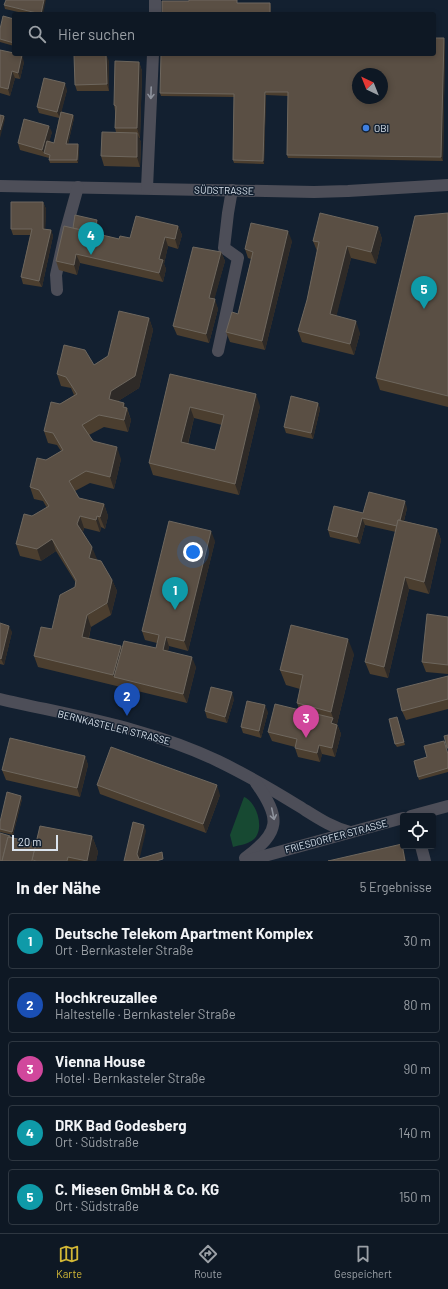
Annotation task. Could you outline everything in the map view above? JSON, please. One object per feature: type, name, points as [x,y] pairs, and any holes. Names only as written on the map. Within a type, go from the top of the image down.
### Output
[{"type":"street","points":[[155,0],[155,12]]},
{"type":"street","points":[[147,188],[153,56]]},
{"type":"street","name":"SÜDSTRASSE","points":[[0,186],[348,191],[448,185]]},
{"type":"street","points":[[57,290],[56,275],[66,230],[78,187]]},
{"type":"street","points":[[218,351],[238,258],[224,248],[232,190]]},
{"type":"street","name":"BERNKASTELER STRASSE","points":[[0,699],[122,727],[170,740],[217,760],[255,780],[336,828],[350,832]]},
{"type":"street","points":[[241,861],[257,850],[268,837],[274,826],[274,814],[268,800],[255,780]]},
{"type":"street","name":"FRIESDORFER STRASSE","points":[[422,813],[448,806]]},
{"type":"street","name":"FRIESDORFER STRASSE","points":[[246,861],[400,819]]},
{"type":"street","points":[[422,849],[425,861]]},
{"type":"green space","points":[[244,797],[253,804],[256,810],[259,829],[257,835],[252,841],[233,847],[230,835]]},
{"type":"building","points":[[6,0],[44,0],[41,12],[33,12],[4,5]]},
{"type":"building","points":[[237,0],[237,3],[270,3],[270,12],[162,12],[162,1]]},
{"type":"building","points":[[3,16],[12,18],[12,42],[0,39],[0,29]]},
{"type":"building","name":"OBI","points":[[436,38],[444,38],[441,157],[287,155],[288,92],[265,92],[263,161],[233,160],[234,94],[160,93],[161,56],[436,56]]},
{"type":"building","points":[[0,50],[12,53],[12,56],[22,56],[18,73],[12,71],[8,89],[0,87]]},
{"type":"building","points":[[74,56],[106,56],[107,84],[75,85]]},
{"type":"building","points":[[115,61],[139,62],[137,128],[115,128]]},
{"type":"building","points":[[44,78],[65,83],[57,112],[37,107]]},
{"type":"building","points":[[61,112],[73,115],[66,144],[78,144],[77,160],[49,160],[50,155],[44,153],[47,141],[54,143]]},
{"type":"building","points":[[0,115],[4,116],[0,130]]},
{"type":"building","points":[[24,119],[49,126],[42,150],[18,143]]},
{"type":"building","points":[[102,132],[137,133],[137,157],[101,156]]},
{"type":"building","points":[[11,202],[43,202],[43,229],[51,230],[39,281],[21,277],[32,229],[11,229]]},
{"type":"building","points":[[320,213],[378,227],[371,252],[347,246],[330,314],[356,321],[350,344],[298,331],[307,300],[319,242],[313,241]]},
{"type":"building","points":[[448,213],[448,396],[376,378],[415,216]]},
{"type":"building","points":[[75,215],[97,220],[94,233],[73,228]]},
{"type":"building","points":[[136,216],[178,226],[175,239],[165,237],[159,259],[163,260],[159,273],[76,254],[74,265],[56,261],[64,226],[119,239],[120,236],[130,238]]},
{"type":"building","points":[[251,223],[288,231],[262,341],[226,332],[232,312],[238,314],[253,252],[245,249]]},
{"type":"building","points":[[193,247],[221,252],[209,298],[215,299],[206,334],[173,326]]},
{"type":"building","points":[[119,311],[149,318],[135,376],[111,391],[109,399],[124,403],[123,407],[127,408],[124,420],[99,415],[82,425],[93,441],[117,447],[110,477],[86,471],[69,481],[79,498],[104,504],[100,517],[97,516],[96,520],[80,516],[77,524],[92,547],[89,558],[101,561],[112,580],[107,603],[87,615],[82,637],[121,646],[113,675],[34,656],[41,627],[52,629],[60,595],[75,587],[76,580],[52,539],[37,549],[16,544],[24,514],[32,516],[49,506],[39,490],[30,487],[37,458],[46,460],[63,450],[53,433],[44,431],[51,402],[60,404],[77,394],[66,377],[57,374],[64,345],[85,350],[94,365],[108,356]]},
{"type":"building","points":[[170,374],[256,394],[235,484],[149,463]],"holes":[[[190,407],[224,415],[215,450],[181,442]]]},
{"type":"building","points":[[291,396],[318,403],[311,433],[284,427]]},
{"type":"building","points":[[369,492],[405,501],[397,526],[362,518],[357,537],[328,530],[334,506],[363,513]]},
{"type":"building","points":[[398,520],[437,529],[424,582],[405,577],[384,667],[365,662]]},
{"type":"building","points":[[169,521],[211,531],[184,641],[166,637],[163,650],[192,657],[183,694],[114,677],[124,641],[156,648],[159,635],[142,631]]},
{"type":"building","points":[[427,614],[448,617],[448,665],[422,662]]},
{"type":"building","points":[[0,623],[9,626],[1,659],[0,658]]},
{"type":"building","points":[[291,625],[348,639],[331,712],[297,703],[303,675],[280,670]]},
{"type":"building","points":[[448,676],[448,699],[402,711],[397,689]]},
{"type":"building","points":[[211,687],[232,692],[225,717],[205,711]]},
{"type":"building","points":[[247,701],[265,705],[259,731],[241,727]]},
{"type":"building","points":[[275,704],[333,718],[331,723],[337,725],[332,748],[319,745],[317,753],[295,748],[297,739],[268,732]]},
{"type":"building","points":[[397,717],[404,742],[395,744],[389,719]]},
{"type":"building","points":[[448,735],[448,748],[447,748],[444,736]]},
{"type":"building","points":[[10,738],[85,756],[77,788],[2,770]]},
{"type":"building","points":[[444,741],[448,754],[448,768],[418,777],[414,761],[427,757],[424,746]]},
{"type":"building","points":[[111,747],[217,785],[203,824],[97,785]]},
{"type":"building","points":[[7,792],[21,796],[12,832],[0,829],[0,822]]},
{"type":"building","points":[[133,822],[144,825],[137,854],[139,859],[162,852],[163,859],[156,861],[124,861]]},
{"type":"building","points":[[40,826],[92,836],[87,861],[68,857],[67,861],[32,860]]},
{"type":"building","points":[[0,833],[10,836],[8,837],[2,861],[0,861]]},
{"type":"building","points":[[8,837],[36,843],[32,861],[2,861]]},
{"type":"building","points":[[400,844],[400,849],[403,849],[405,861],[328,861]]},
{"type":"place","name":"OBI","points":[[366,128]]},
{"type":"place","name":"DRK Bad Godesberg","points":[[91,255]]},
{"type":"place","name":"C. Miesen GmbH & Co. KG","points":[[424,309]]},
{"type":"place","name":"Deutsche Telekom Apartment Komplex","points":[[175,610]]},
{"type":"place","name":"Hochkreuzallee","points":[[127,716]]},
{"type":"place","name":"Vienna House","points":[[306,738]]}]
